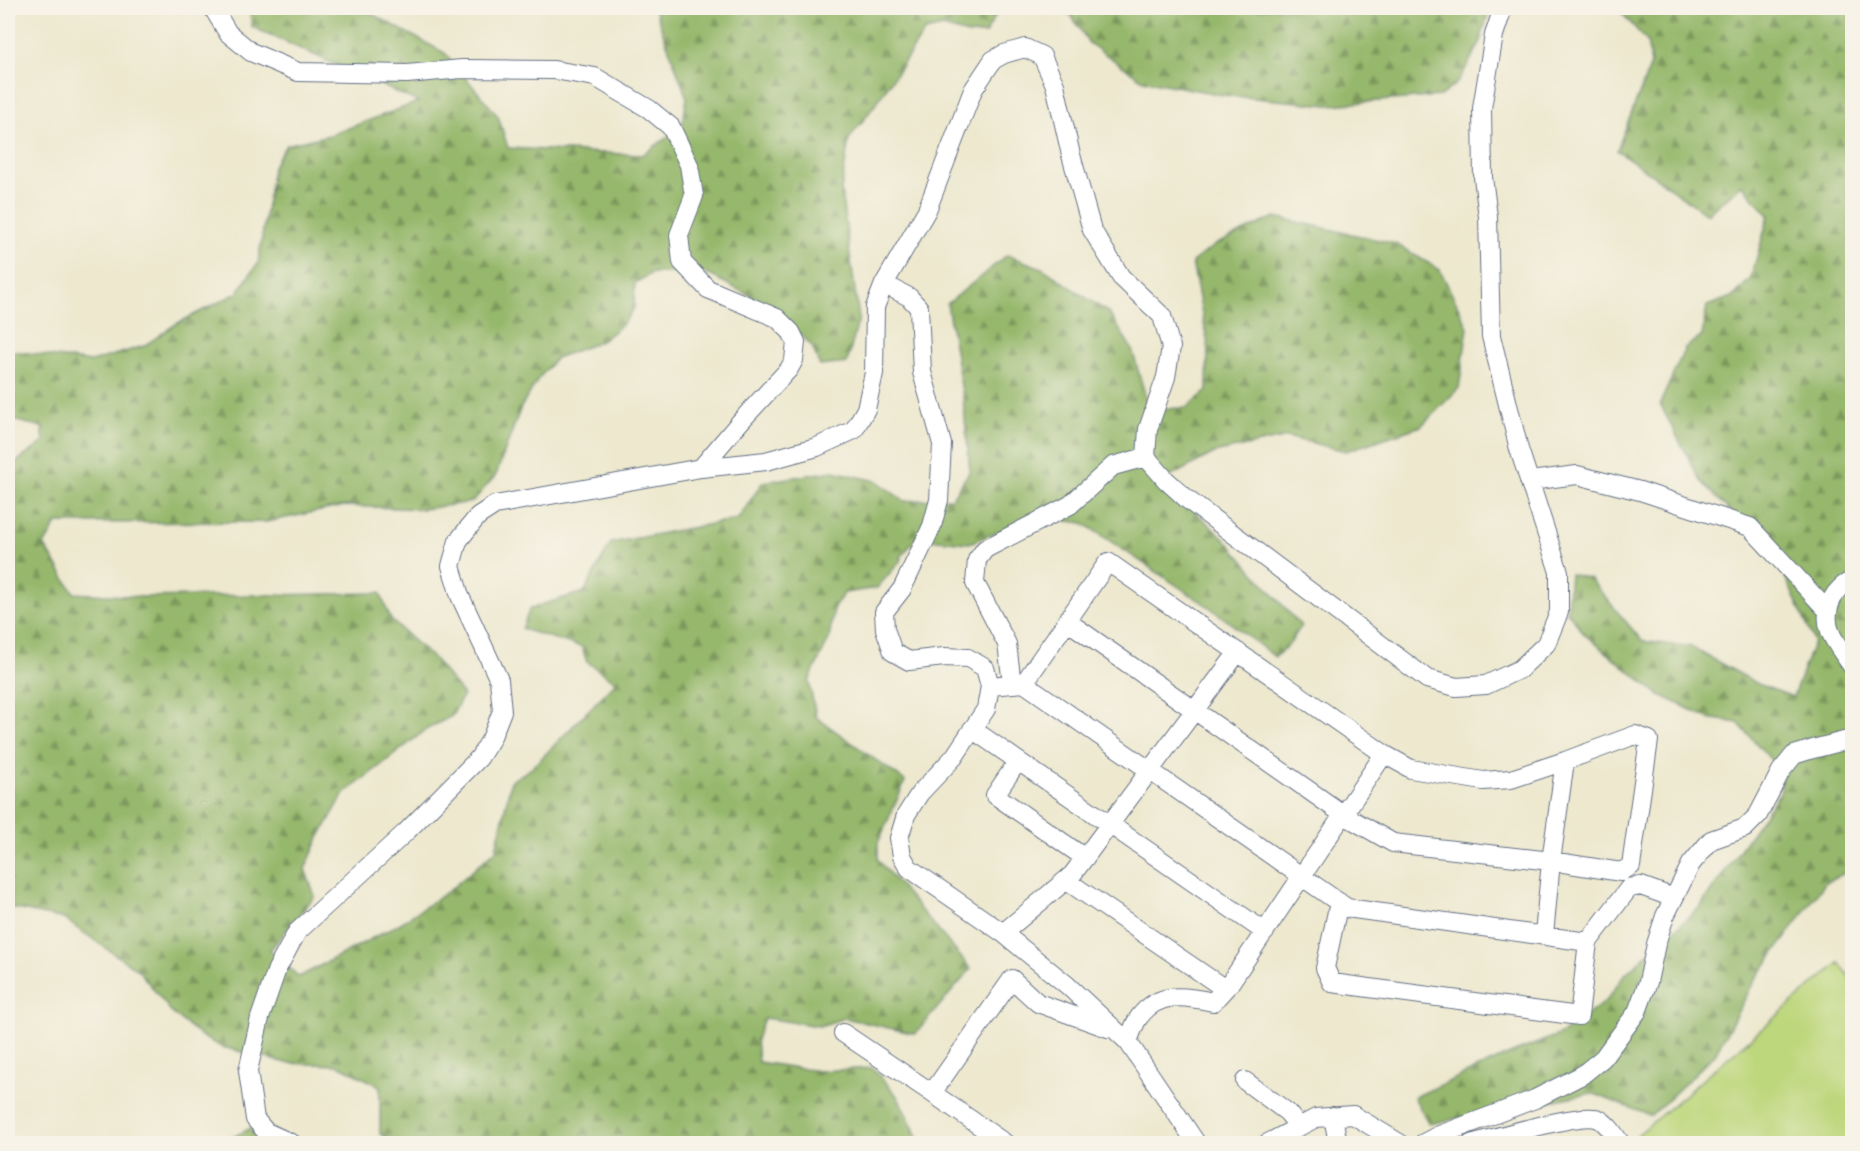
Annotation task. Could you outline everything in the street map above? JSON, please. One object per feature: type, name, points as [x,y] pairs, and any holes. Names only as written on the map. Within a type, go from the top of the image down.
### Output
[{"type":"street","points":[[213,8],[228,33],[251,52],[298,72],[406,74],[462,69],[554,70],[595,77],[649,109],[671,127],[689,165],[694,196],[679,235],[682,262],[708,289],[777,318],[791,332],[796,342],[794,360],[789,369],[701,468]]},
{"type":"street","points":[[293,1143],[266,1132],[255,1119],[248,1071],[260,1018],[277,969],[297,932],[406,832],[479,758],[491,739],[502,711],[499,680],[460,596],[452,566],[458,542],[478,516],[495,505],[701,468],[766,461],[817,447],[854,430],[866,410],[874,373],[875,307],[884,284],[927,210],[973,90],[993,60],[1004,54],[1024,48],[1042,56],[1055,85],[1071,155],[1092,230],[1121,277],[1162,316],[1171,348],[1166,377],[1148,429],[1146,457],[1188,500],[1427,679],[1456,687],[1486,685],[1520,669],[1546,644],[1559,612],[1559,573],[1520,449],[1491,336],[1482,108],[1494,35],[1503,8]]},
{"type":"street","points":[[884,284],[909,297],[919,308],[922,372],[942,444],[939,500],[932,526],[902,588],[884,612],[885,629],[893,652],[909,661],[944,657],[968,658],[985,668],[990,686],[986,709],[954,757],[920,792],[906,815],[899,838],[902,856],[909,868],[1003,933],[1067,985],[1122,1036],[1197,1143]]},
{"type":"street","points":[[1018,683],[1007,644],[975,583],[977,560],[985,549],[1070,505],[1113,466],[1146,457]]},
{"type":"street","points":[[1530,481],[1577,475],[1641,490],[1750,527],[1827,610]]},
{"type":"street","points":[[1018,683],[1067,621],[1108,562],[1384,754],[1411,769],[1483,781],[1511,779],[1635,735],[1650,740],[1631,866],[1621,872],[1551,861],[1393,843],[1344,815],[1067,621]]},
{"type":"street","points":[[1852,580],[1835,593],[1827,610],[1827,622],[1832,635],[1852,666]]},
{"type":"street","points":[[1003,933],[1067,881],[1238,652]]},
{"type":"street","points":[[990,686],[1018,683],[1150,770],[1347,908],[1588,942]]},
{"type":"street","points":[[972,729],[1265,932]]},
{"type":"street","points":[[1422,1143],[1535,1100],[1582,1075],[1603,1058],[1638,1012],[1662,925],[1691,864],[1711,840],[1745,828],[1758,815],[1781,771],[1794,755],[1852,739]]},
{"type":"street","points":[[1122,1036],[1156,1001],[1184,996],[1213,1002],[1225,989],[1265,932],[1384,754]]},
{"type":"street","points":[[1018,761],[995,795],[1085,858]]},
{"type":"street","points":[[1544,935],[1551,861],[1565,761]]},
{"type":"street","points":[[1067,881],[1225,989]]},
{"type":"street","points":[[1339,902],[1325,968],[1332,983],[1579,1016],[1588,942],[1629,888],[1641,886],[1674,898]]},
{"type":"street","points":[[932,1093],[1012,979],[1038,1003],[1122,1036]]},
{"type":"street","points":[[843,1033],[1006,1143]]},
{"type":"street","points":[[1245,1081],[1287,1112],[1299,1127]]},
{"type":"street","points":[[1266,1143],[1316,1118],[1353,1115],[1394,1142]]},
{"type":"street","points":[[1333,1116],[1338,1143]]},
{"type":"street","points":[[1472,1143],[1579,1118],[1598,1119],[1614,1133],[1620,1143]]},
{"type":"green space","points":[[249,8],[361,8],[445,53],[498,116],[508,148],[642,155],[682,127],[687,98],[654,8],[994,8],[996,15],[985,34],[968,34],[943,27],[925,31],[849,139],[841,191],[859,318],[847,363],[820,366],[812,346],[774,308],[706,273],[652,273],[635,283],[634,308],[622,325],[601,341],[556,358],[539,378],[521,407],[496,475],[472,502],[423,509],[344,506],[266,522],[57,523],[44,545],[74,593],[143,597],[380,593],[391,620],[435,660],[463,695],[452,716],[427,729],[344,794],[319,838],[305,869],[315,896],[270,950],[299,977],[399,924],[450,890],[496,850],[511,781],[532,768],[616,682],[587,662],[582,647],[522,629],[530,608],[584,592],[611,543],[738,519],[763,482],[834,471],[877,481],[904,501],[952,498],[970,471],[963,397],[947,304],[1007,255],[1042,268],[1109,313],[1132,349],[1149,409],[1186,408],[1207,391],[1208,344],[1192,262],[1217,244],[1275,217],[1396,244],[1440,270],[1468,327],[1459,388],[1421,426],[1346,451],[1287,437],[1214,453],[1162,481],[1224,538],[1301,626],[1291,642],[1275,657],[1212,609],[1083,523],[1054,519],[1031,520],[969,543],[916,538],[901,557],[902,559],[877,588],[844,593],[834,607],[829,639],[809,681],[816,717],[905,781],[878,843],[878,860],[971,969],[915,1034],[845,1018],[819,1026],[764,1018],[756,1039],[758,1062],[818,1071],[873,1068],[897,1096],[921,1143],[394,1143],[380,1134],[380,1086],[338,1065],[287,1063],[222,1047],[204,1038],[173,1014],[139,971],[64,919],[8,907],[8,468],[44,442],[42,427],[8,419],[8,350],[91,362],[144,346],[176,324],[237,293],[258,263],[273,166],[286,145],[330,135],[418,102],[252,27]]},
{"type":"green space","points":[[1066,8],[1490,8],[1479,45],[1458,82],[1440,96],[1329,105],[1223,95],[1143,80],[1089,43]]},
{"type":"green space","points":[[1617,8],[1852,8],[1852,869],[1825,883],[1755,980],[1715,1054],[1651,1116],[1592,1093],[1429,1124],[1414,1097],[1563,1033],[1607,1000],[1624,975],[1700,907],[1781,791],[1781,771],[1738,723],[1708,718],[1658,694],[1584,634],[1567,611],[1570,574],[1590,579],[1642,641],[1689,646],[1758,684],[1793,697],[1814,641],[1778,561],[1700,480],[1660,404],[1685,348],[1702,336],[1707,306],[1734,296],[1751,278],[1769,215],[1742,185],[1707,214],[1617,150],[1651,64],[1647,41]]},
{"type":"green space","points":[[1839,963],[1852,979],[1852,1143],[1627,1144]]},
{"type":"green space","points":[[263,1122],[294,1144],[219,1144]]}]
